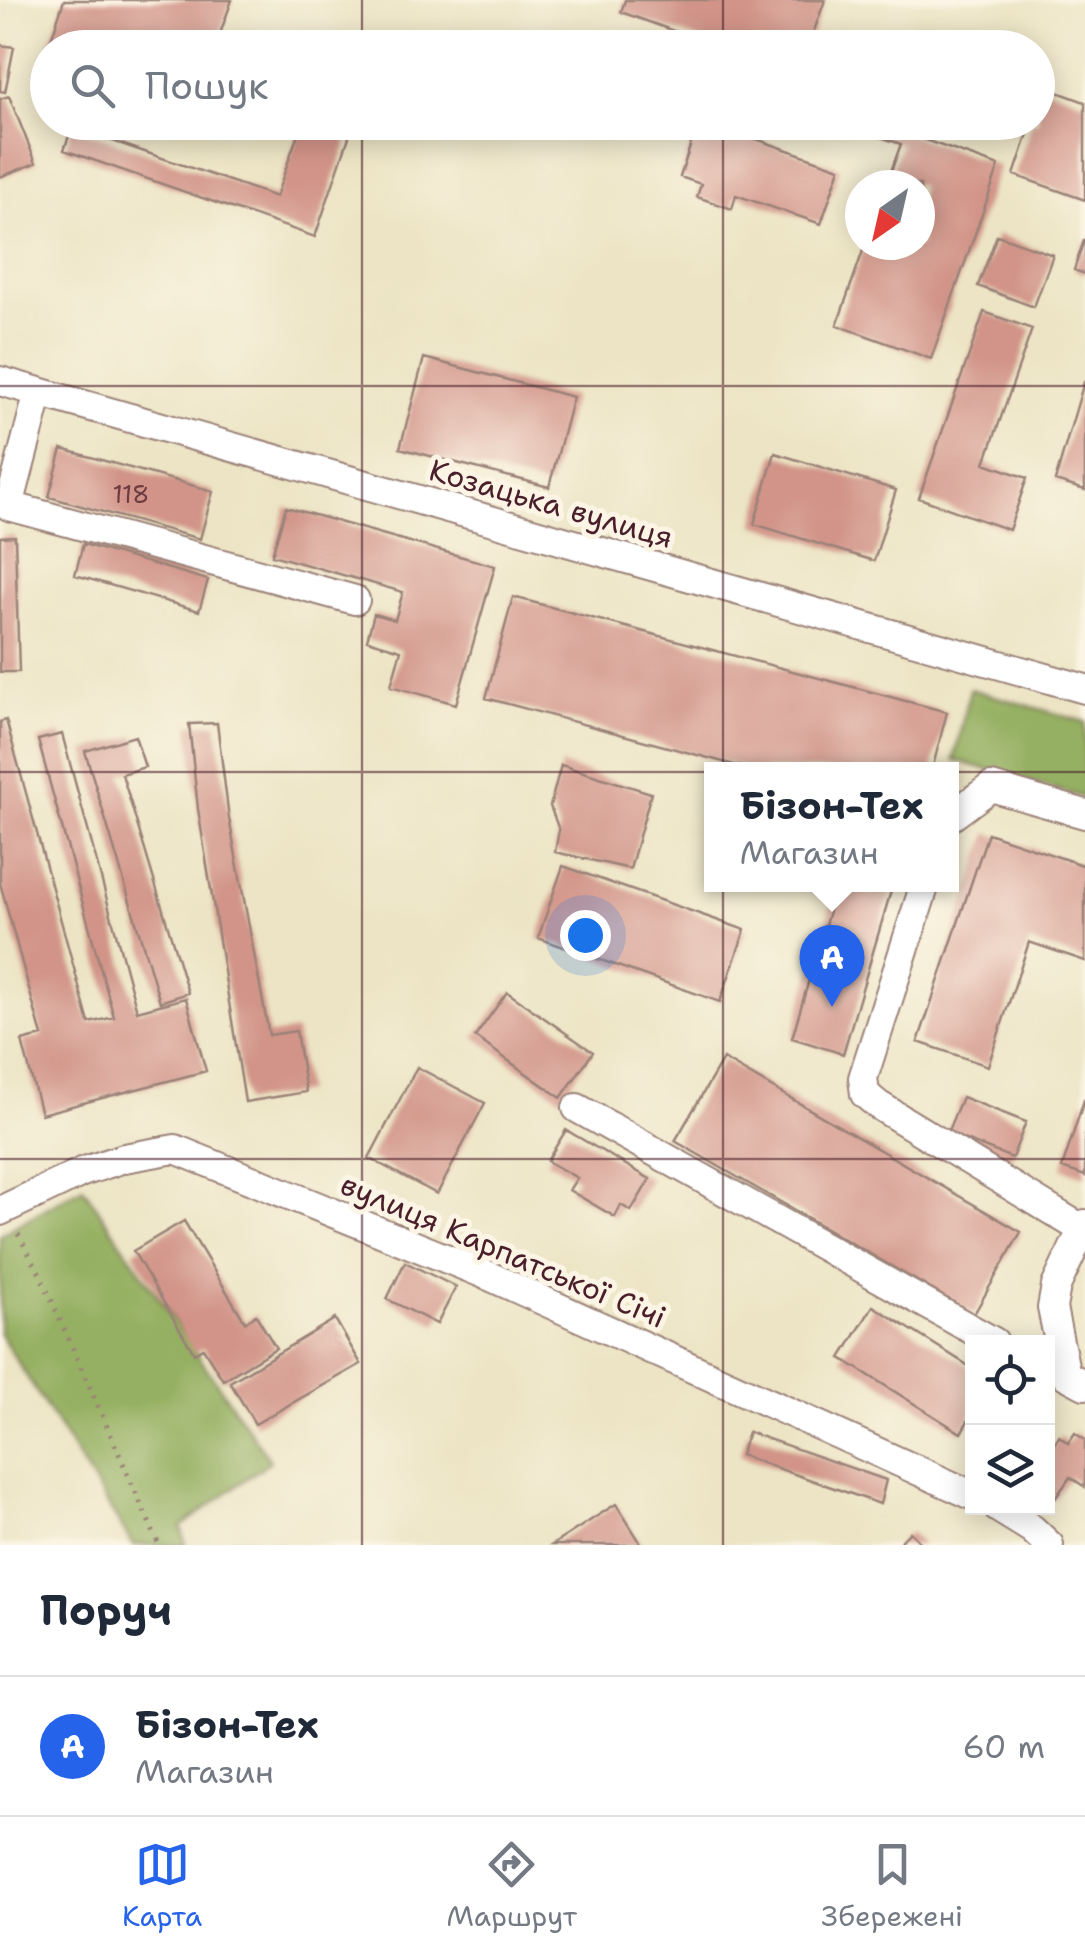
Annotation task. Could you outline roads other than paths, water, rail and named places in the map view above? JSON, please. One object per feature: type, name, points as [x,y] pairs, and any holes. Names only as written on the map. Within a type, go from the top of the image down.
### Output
[{"type":"street","name":"Козацька вулиця","points":[[0,381],[1085,689]]},
{"type":"street","points":[[40,392],[5,504],[355,600]]},
{"type":"street","points":[[959,811],[991,787],[1085,814]]},
{"type":"street","points":[[923,892],[863,1078],[866,1094],[878,1105],[1084,1227],[1056,1286],[1052,1308],[1066,1376]]},
{"type":"street","points":[[577,1108],[982,1335]]},
{"type":"street","name":"вулиця Карпатської Січі","points":[[1,1206],[96,1167],[175,1149],[487,1275],[965,1492]]},
{"type":"street","points":[[1009,1515],[1049,1545]]},
{"type":"place","name":"Бізон-Тех","points":[[832,1007]]}]
